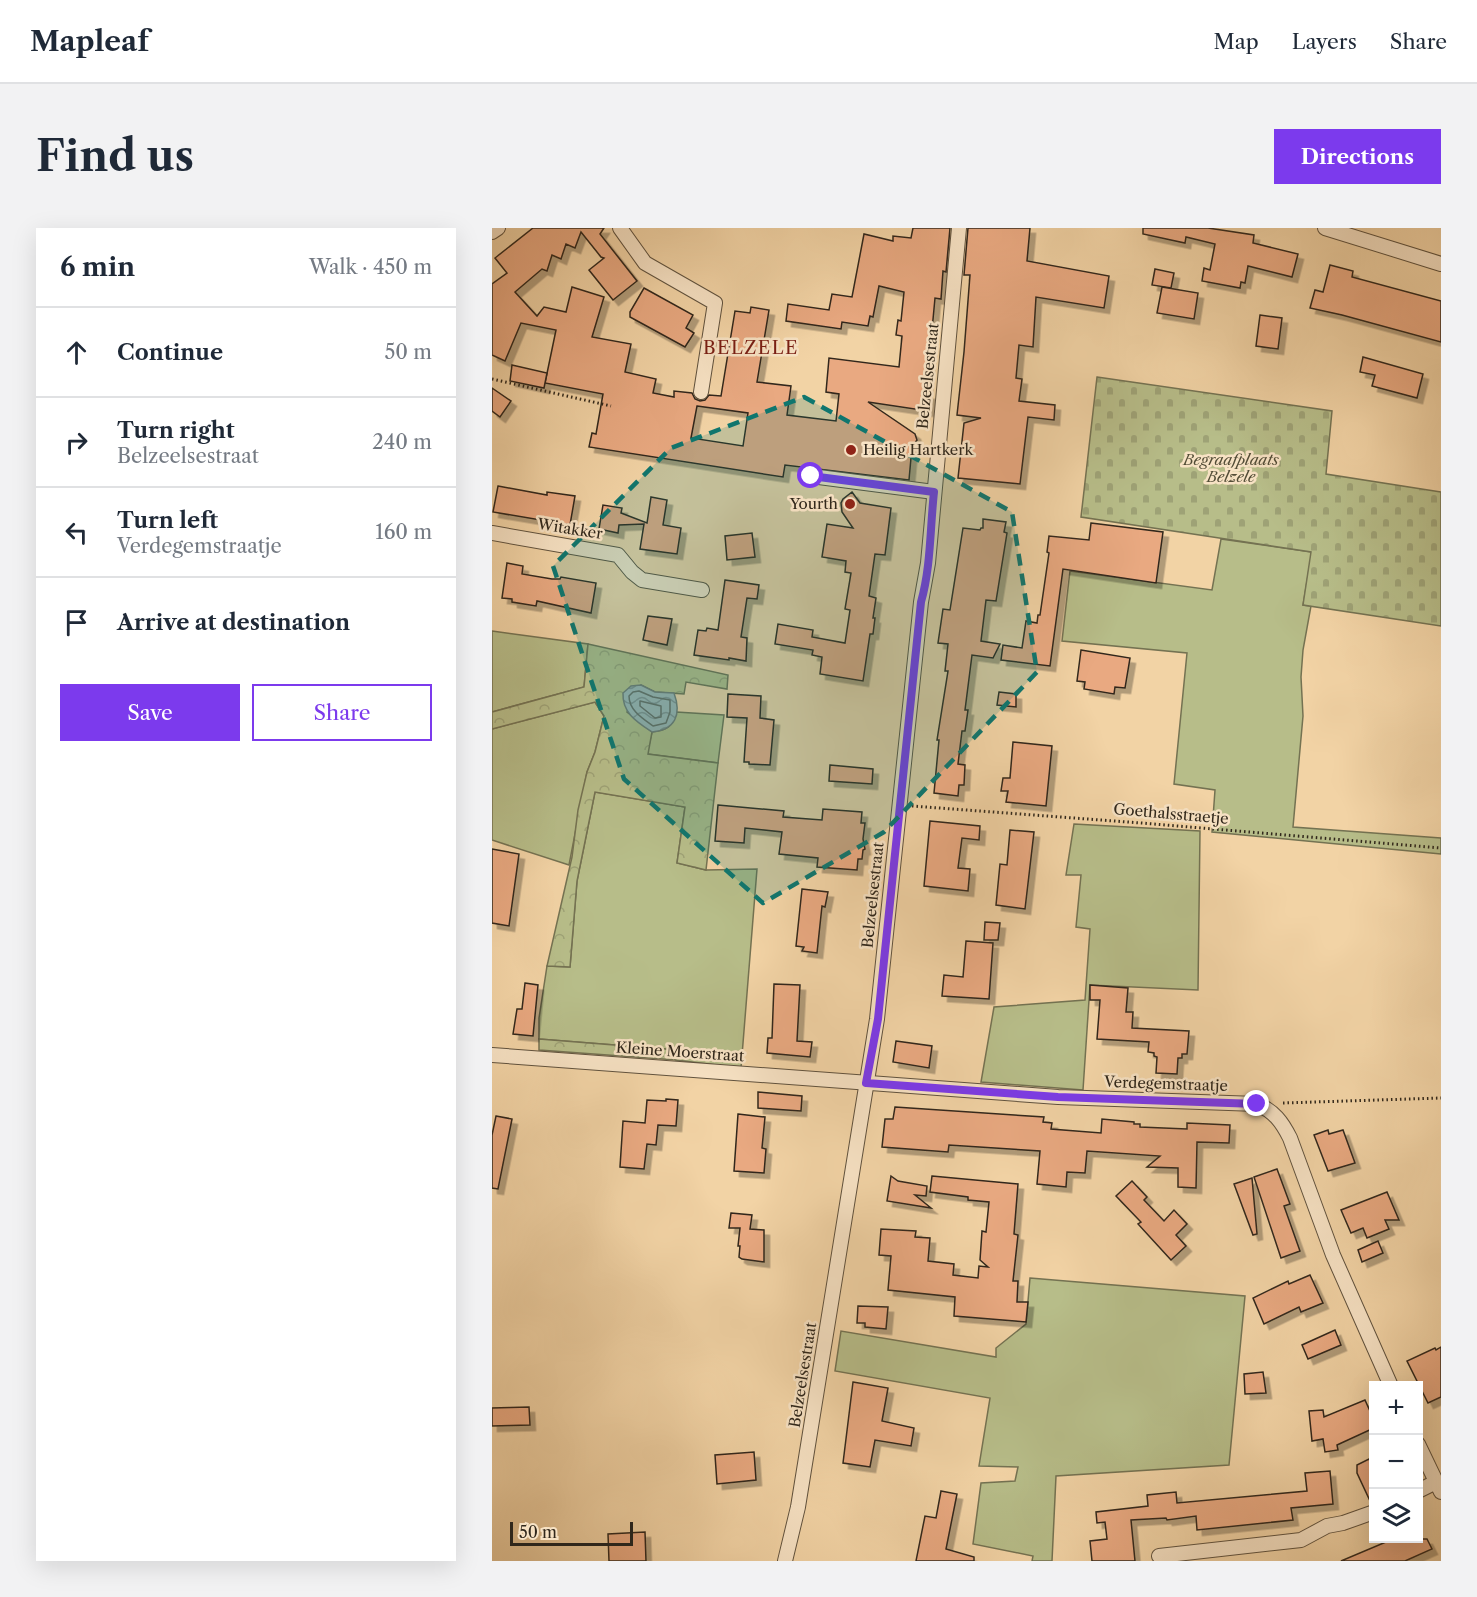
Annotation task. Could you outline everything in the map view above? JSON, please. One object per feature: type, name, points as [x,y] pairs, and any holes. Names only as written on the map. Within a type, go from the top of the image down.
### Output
[{"type":"street","points":[[492,232],[498,228]]},
{"type":"street","points":[[620,228],[645,263],[715,303],[701,392]]},
{"type":"street","name":"Belzeelsestraat","points":[[785,1561],[798,1507],[878,1019],[921,602],[928,563],[959,228]]},
{"type":"street","points":[[1325,228],[1441,264]]},
{"type":"street","points":[[811,476],[934,492]]},
{"type":"street","name":"Witakker","points":[[492,533],[618,555],[642,580],[702,590]]},
{"type":"street","name":"Kleine Moerstraat","points":[[492,1055],[866,1083]]},
{"type":"street","name":"Verdegemstraatje","points":[[866,1083],[1058,1097],[1257,1104]]},
{"type":"street","points":[[1257,1104],[1269,1109],[1284,1126],[1290,1138],[1333,1255],[1389,1381]]},
{"type":"street","points":[[1423,1453],[1439,1487],[1423,1490]]},
{"type":"street","points":[[1159,1556],[1301,1540],[1327,1526],[1369,1513]]},
{"type":"path","points":[[492,379],[611,406]]},
{"type":"path","name":"Goethalsstraetje","points":[[899,806],[1110,820],[1441,848]]},
{"type":"path","points":[[1257,1104],[1441,1098]]},
{"type":"highlighted area","points":[[804,397],[1012,512],[1037,672],[884,832],[763,903],[624,779],[553,566],[671,448]]},
{"type":"green space","name":"Begraafplaats Belzele","points":[[1097,377],[1332,411],[1326,474],[1441,492],[1441,626],[1303,605],[1311,552],[1081,517]]},
{"type":"green space","points":[[1221,539],[1312,552],[1303,605],[1311,606],[1303,650],[1301,677],[1303,716],[1293,827],[1441,838],[1441,854],[1212,832],[1215,790],[1174,784],[1187,653],[1062,641],[1070,571],[1212,590]]},
{"type":"green space","points":[[492,631],[588,644],[584,687],[492,712]]},
{"type":"green space","points":[[588,644],[728,675],[727,689],[686,682],[684,694],[655,692],[641,685],[627,712],[652,732],[648,754],[718,763],[706,870],[677,863],[685,807],[595,792],[577,881],[570,967],[547,966],[572,857],[578,810],[604,716],[595,702],[492,729],[492,712],[584,687]]},
{"type":"green space","points":[[595,702],[604,716],[595,752],[587,772],[569,865],[492,840],[492,729]]},
{"type":"green space","points":[[676,712],[724,715],[718,763],[647,754],[652,732],[668,727]]},
{"type":"green space","points":[[595,792],[685,807],[677,863],[706,870],[757,869],[741,1068],[676,1060],[677,1050],[539,1039],[539,1018],[547,966],[570,967],[577,881]]},
{"type":"green space","points":[[1074,824],[1200,831],[1198,990],[1090,985],[1083,1090],[981,1082],[994,1007],[1085,1000],[1090,929],[1076,927],[1081,875],[1066,875]]},
{"type":"green space","points":[[539,1039],[677,1050],[676,1060],[539,1050]]},
{"type":"green space","points":[[1030,1278],[1245,1296],[1229,1465],[1056,1476],[1052,1561],[1032,1561],[1033,1556],[973,1544],[981,1483],[1015,1481],[1018,1467],[979,1466],[990,1398],[835,1371],[841,1331],[996,1357],[996,1348],[1026,1324]]},
{"type":"water","points":[[641,685],[655,692],[674,693],[677,714],[671,725],[660,731],[652,732],[636,721],[628,711],[623,700],[623,693],[631,686]]},
{"type":"building","points":[[533,228],[604,228],[600,234],[637,281],[613,300],[589,270],[604,258],[581,232],[575,248],[566,244],[561,259],[552,255],[547,271],[542,269],[515,292],[537,316],[544,307],[566,312],[572,287],[604,297],[592,337],[631,344],[625,372],[656,379],[653,393],[674,397],[674,391],[692,393],[695,399],[700,401],[705,400],[709,395],[721,396],[735,311],[750,313],[751,307],[769,310],[757,382],[791,386],[787,415],[836,421],[839,394],[826,392],[829,358],[899,367],[902,336],[896,335],[898,320],[901,321],[904,292],[879,286],[873,317],[870,316],[868,326],[842,322],[841,329],[786,321],[788,304],[829,310],[832,294],[852,297],[864,234],[893,241],[893,236],[911,238],[913,228],[950,228],[941,299],[935,298],[926,394],[930,394],[928,411],[868,402],[915,434],[917,440],[912,447],[909,480],[785,465],[783,477],[589,447],[592,433],[596,434],[603,394],[545,383],[556,330],[521,323],[505,361],[492,355],[492,284],[507,273],[495,258]],"holes":[[[697,406],[748,413],[743,446],[691,438]]]},
{"type":"building","points":[[968,228],[1030,228],[1027,261],[1109,276],[1104,308],[1036,297],[1033,347],[1019,345],[1016,378],[1022,379],[1019,401],[1055,405],[1054,420],[1028,417],[1020,484],[958,478],[964,423],[981,418],[957,415],[970,275],[964,275]]},
{"type":"building","points":[[1143,228],[1208,228],[1254,235],[1253,243],[1298,254],[1292,277],[1248,266],[1245,283],[1241,282],[1240,288],[1202,281],[1204,268],[1210,270],[1215,244],[1186,237],[1185,243],[1143,234]]},
{"type":"building","points":[[1330,265],[1353,271],[1352,277],[1441,301],[1441,342],[1310,308],[1315,290],[1323,292]]},
{"type":"building","points":[[1155,269],[1174,273],[1171,288],[1152,285]]},
{"type":"building","points":[[1162,287],[1198,293],[1194,319],[1157,313]]},
{"type":"building","points":[[644,288],[693,315],[686,328],[694,333],[685,347],[630,317],[630,312]]},
{"type":"building","points":[[1260,315],[1282,318],[1278,349],[1256,346]]},
{"type":"building","points":[[1363,357],[1423,374],[1417,398],[1372,386],[1375,375],[1360,372]]},
{"type":"building","points":[[512,365],[547,373],[544,388],[510,381]]},
{"type":"building","points":[[492,388],[511,401],[500,417],[492,411]]},
{"type":"building","points":[[498,486],[547,495],[547,492],[575,496],[570,525],[493,512]]},
{"type":"building","points":[[852,492],[860,503],[891,508],[885,555],[875,554],[869,596],[876,598],[873,618],[875,618],[873,634],[870,634],[863,681],[820,674],[822,657],[812,655],[813,650],[775,644],[778,624],[813,630],[812,637],[845,643],[850,610],[845,609],[851,573],[845,572],[846,561],[822,557],[827,524],[853,528],[842,512],[841,503]]},
{"type":"building","points":[[651,497],[667,500],[663,525],[681,528],[677,554],[640,549],[644,524],[619,525],[618,533],[599,529],[603,505],[622,508],[621,513],[647,523]]},
{"type":"building","points":[[983,519],[1006,522],[1004,532],[1007,533],[996,601],[986,600],[981,641],[1000,644],[993,658],[972,655],[965,710],[968,710],[965,731],[962,731],[958,764],[965,765],[964,785],[959,785],[958,796],[934,793],[939,740],[937,740],[948,671],[945,671],[948,644],[938,643],[943,609],[950,610],[963,528],[980,530],[983,528]]},
{"type":"building","points":[[1091,523],[1163,532],[1156,583],[1063,569],[1050,666],[1001,660],[1003,645],[1022,648],[1026,621],[1037,623],[1049,553],[1047,552],[1049,536],[1089,540]]},
{"type":"building","points":[[752,533],[755,557],[727,560],[725,536]]},
{"type":"building","points":[[507,563],[523,566],[522,574],[596,583],[591,613],[537,601],[536,606],[502,598]]},
{"type":"building","points":[[725,580],[759,585],[757,599],[747,598],[741,637],[747,638],[746,661],[694,655],[698,630],[706,631],[707,628],[718,630]]},
{"type":"building","points":[[648,616],[672,619],[667,645],[643,640]]},
{"type":"building","points":[[1081,650],[1130,658],[1125,688],[1115,687],[1114,694],[1084,689],[1085,682],[1077,681]]},
{"type":"building","points":[[999,692],[1016,694],[1016,707],[997,705]]},
{"type":"building","points":[[728,694],[761,696],[760,718],[774,720],[770,765],[744,762],[747,718],[727,717]]},
{"type":"building","points":[[1013,742],[1052,746],[1046,806],[1006,802],[1008,791],[1001,791],[1003,778],[1010,778]]},
{"type":"building","points":[[830,765],[873,769],[872,784],[829,781]]},
{"type":"building","points":[[718,805],[784,811],[783,817],[822,820],[823,809],[862,812],[861,823],[865,823],[863,839],[865,849],[862,859],[858,859],[857,870],[817,867],[818,858],[779,854],[782,832],[745,828],[744,843],[715,841]]},
{"type":"building","points":[[930,821],[980,826],[979,840],[962,838],[958,868],[970,869],[968,891],[924,886]]},
{"type":"building","points":[[1010,830],[1034,832],[1025,909],[996,905],[1000,864],[1007,865]]},
{"type":"building","points":[[492,849],[519,854],[509,926],[492,923]]},
{"type":"building","points":[[802,889],[828,892],[825,907],[822,906],[817,953],[802,951],[804,947],[796,946]]},
{"type":"building","points":[[985,922],[1000,923],[998,940],[984,940]]},
{"type":"building","points":[[966,941],[993,943],[989,999],[942,996],[944,975],[963,977]]},
{"type":"building","points":[[525,983],[538,985],[533,1036],[513,1034],[517,1009],[522,1009]]},
{"type":"building","points":[[774,984],[800,985],[797,1041],[812,1042],[810,1057],[767,1053],[768,1038],[772,1038]]},
{"type":"building","points":[[1090,985],[1128,988],[1126,1012],[1133,1012],[1132,1028],[1189,1031],[1187,1054],[1182,1054],[1182,1058],[1178,1058],[1177,1074],[1156,1073],[1157,1057],[1154,1053],[1148,1052],[1149,1042],[1097,1039],[1100,1000],[1090,1000]]},
{"type":"building","points":[[896,1041],[932,1046],[929,1068],[893,1062]]},
{"type":"building","points":[[758,1092],[802,1096],[801,1111],[758,1108]]},
{"type":"building","points":[[666,1099],[678,1100],[676,1126],[658,1125],[656,1145],[647,1144],[644,1169],[620,1167],[623,1121],[645,1123],[647,1100],[666,1101]]},
{"type":"building","points":[[895,1107],[1044,1117],[1043,1122],[1052,1123],[1051,1129],[1101,1133],[1102,1119],[1134,1122],[1134,1124],[1140,1124],[1140,1127],[1187,1129],[1187,1123],[1230,1125],[1229,1143],[1197,1142],[1196,1188],[1178,1187],[1178,1168],[1147,1167],[1160,1156],[1087,1151],[1085,1173],[1067,1172],[1066,1187],[1037,1184],[1040,1151],[949,1145],[948,1152],[882,1147],[885,1119],[893,1119]]},
{"type":"building","points":[[738,1114],[765,1117],[762,1148],[766,1149],[764,1173],[734,1171]]},
{"type":"building","points":[[496,1116],[512,1119],[498,1189],[492,1188],[492,1135]]},
{"type":"building","points":[[1328,1130],[1329,1134],[1343,1130],[1355,1163],[1328,1171],[1314,1135]]},
{"type":"building","points":[[1277,1169],[1290,1204],[1284,1206],[1300,1251],[1281,1258],[1254,1177]]},
{"type":"building","points":[[891,1176],[898,1181],[927,1186],[926,1196],[915,1195],[931,1208],[887,1201]]},
{"type":"building","points":[[932,1176],[1018,1184],[1014,1234],[1018,1235],[1013,1281],[1018,1281],[1017,1302],[1028,1302],[1026,1322],[954,1316],[955,1297],[888,1290],[891,1256],[879,1255],[881,1229],[916,1231],[915,1237],[930,1238],[928,1261],[954,1264],[953,1275],[978,1278],[979,1266],[988,1267],[980,1260],[982,1231],[986,1232],[989,1202],[930,1192]]},
{"type":"building","points":[[1252,1178],[1257,1234],[1253,1235],[1234,1184]]},
{"type":"building","points":[[1132,1181],[1147,1197],[1144,1200],[1164,1221],[1174,1210],[1187,1224],[1176,1235],[1186,1246],[1171,1260],[1138,1224],[1141,1222],[1116,1196]]},
{"type":"building","points":[[1387,1192],[1399,1220],[1385,1220],[1389,1229],[1367,1238],[1363,1228],[1351,1233],[1341,1210]]},
{"type":"building","points":[[731,1213],[752,1215],[750,1229],[764,1230],[764,1262],[739,1257],[740,1228],[729,1228]]},
{"type":"building","points":[[1378,1241],[1383,1253],[1362,1262],[1358,1250]]},
{"type":"building","points":[[1310,1275],[1323,1303],[1301,1312],[1299,1307],[1264,1324],[1253,1298],[1288,1281],[1289,1284]]},
{"type":"building","points":[[858,1306],[888,1307],[886,1329],[865,1327],[865,1323],[857,1323]]},
{"type":"building","points":[[1335,1330],[1341,1345],[1308,1359],[1302,1345]]},
{"type":"building","points":[[1441,1347],[1441,1397],[1428,1403],[1423,1393],[1423,1381],[1417,1381],[1407,1361],[1435,1348],[1436,1350]]},
{"type":"building","points":[[1263,1372],[1266,1393],[1245,1394],[1244,1374]]},
{"type":"building","points":[[853,1382],[888,1388],[882,1421],[914,1428],[911,1446],[875,1440],[870,1467],[843,1463]]},
{"type":"building","points":[[1365,1400],[1369,1409],[1369,1430],[1337,1445],[1338,1450],[1325,1452],[1323,1439],[1312,1441],[1309,1411],[1323,1410],[1324,1417]]},
{"type":"building","points":[[529,1407],[530,1425],[492,1426],[492,1408]]},
{"type":"building","points":[[754,1452],[756,1480],[717,1484],[715,1455]]},
{"type":"building","points":[[1369,1459],[1369,1499],[1357,1473],[1357,1465]]},
{"type":"building","points":[[1330,1471],[1333,1504],[1291,1508],[1293,1520],[1197,1530],[1196,1516],[1167,1520],[1166,1518],[1131,1520],[1135,1561],[1092,1561],[1090,1541],[1107,1539],[1105,1522],[1097,1523],[1096,1512],[1148,1506],[1147,1495],[1176,1492],[1177,1503],[1307,1491],[1305,1473]]},
{"type":"building","points":[[941,1491],[957,1494],[946,1549],[974,1557],[974,1561],[916,1561],[925,1516],[936,1518]]},
{"type":"building","points":[[645,1532],[646,1561],[609,1561],[608,1534]]},
{"type":"building","points":[[1423,1539],[1427,1539],[1432,1549],[1405,1561],[1341,1561],[1384,1543],[1423,1543]]},
{"type":"place","name":"Heilig Hartkerk","points":[[851,450]]},
{"type":"place","name":"Yourth","points":[[850,504]]},
{"type":"district","name":"BELZELE","points":[[751,348]]},
{"type":"route","points":[[811,476],[934,492],[878,1019],[866,1083],[1058,1097],[1257,1104]]}]
